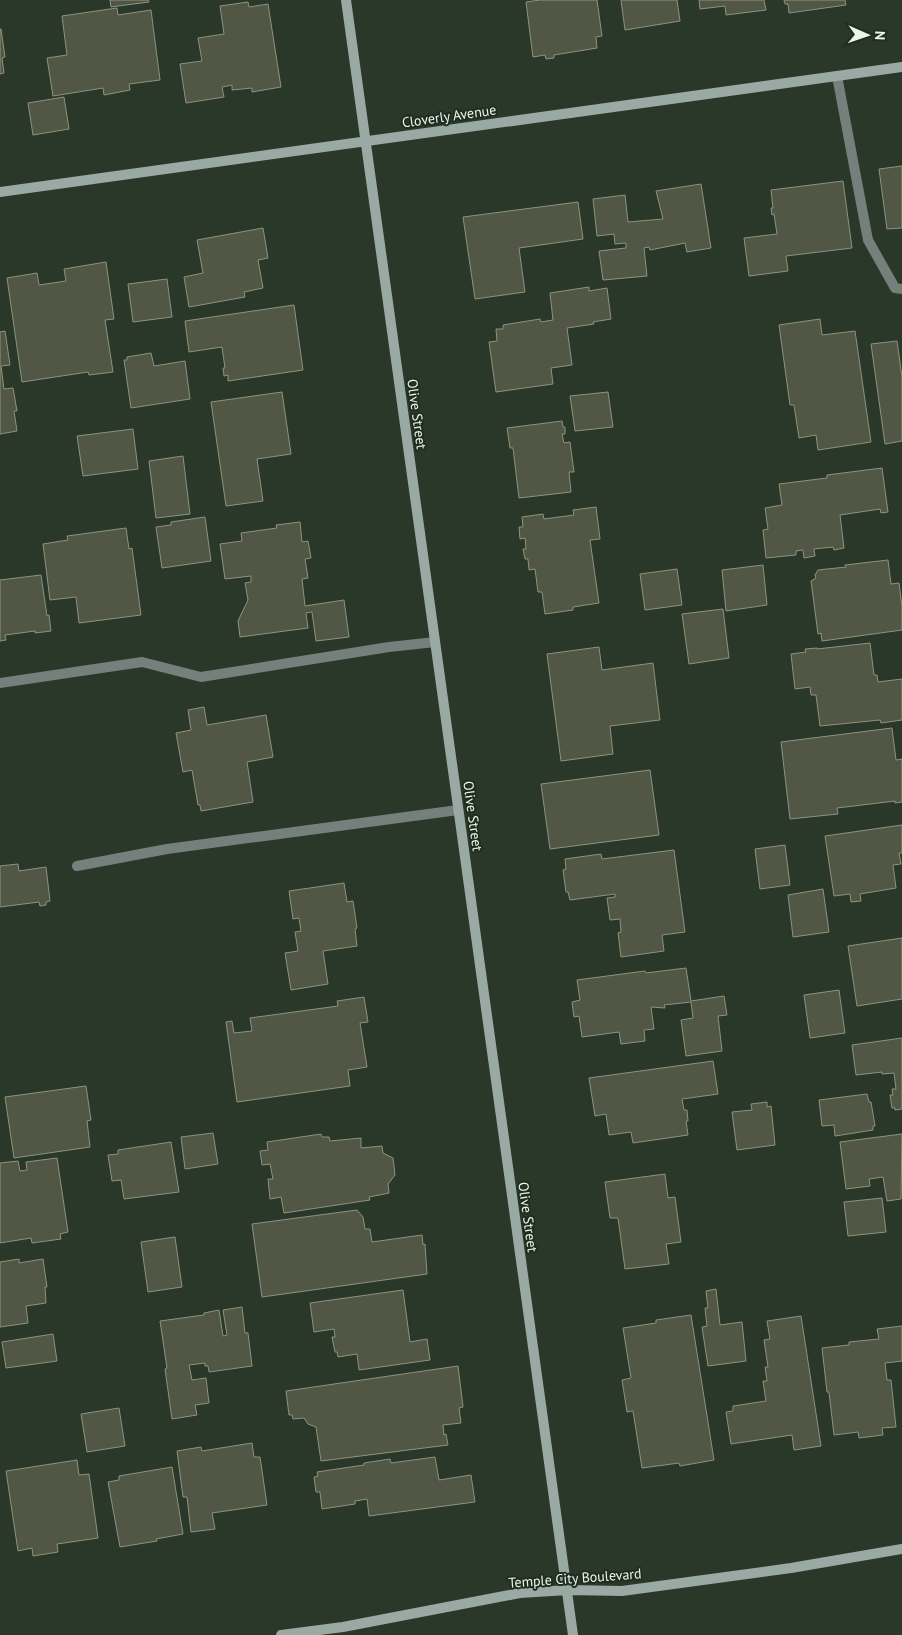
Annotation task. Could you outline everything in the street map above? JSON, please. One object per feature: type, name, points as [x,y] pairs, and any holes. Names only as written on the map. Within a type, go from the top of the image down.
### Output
[{"type":"street","name":"Olive Street","points":[[346,0],[573,1635]]},
{"type":"street","name":"Cloverly Avenue","points":[[0,192],[902,67]]},
{"type":"street","name":"Temple City Boulevard","points":[[281,1635],[343,1627],[520,1594],[568,1590],[622,1592],[791,1568],[902,1549]]},
{"type":"lane","points":[[837,76],[868,240],[895,288],[902,289]]},
{"type":"lane","points":[[0,683],[142,662],[201,678],[389,647],[435,642]]},
{"type":"lane","points":[[77,866],[167,849],[458,810]]},
{"type":"building","points":[[110,0],[148,0],[149,2],[111,7]]},
{"type":"building","points":[[540,0],[597,0],[602,36],[596,37],[597,48],[554,55],[554,58],[546,59],[545,55],[533,57],[526,2]]},
{"type":"building","points":[[621,0],[677,0],[680,21],[625,30]]},
{"type":"building","points":[[699,0],[764,0],[766,10],[726,15],[725,6],[700,9]]},
{"type":"building","points":[[784,0],[845,0],[846,5],[789,13],[788,4],[785,4]]},
{"type":"building","points":[[248,2],[249,7],[268,4],[281,87],[252,92],[252,88],[232,90],[232,85],[222,87],[224,97],[186,103],[180,64],[202,61],[198,38],[224,34],[220,6]]},
{"type":"building","points":[[117,8],[118,15],[151,10],[160,80],[129,84],[130,90],[104,95],[103,88],[53,96],[47,58],[67,55],[62,16]]},
{"type":"building","points":[[0,29],[5,57],[2,58],[4,73],[0,74]]},
{"type":"building","points":[[64,97],[69,129],[33,135],[28,103]]},
{"type":"building","points":[[902,166],[902,228],[887,229],[879,169]]},
{"type":"building","points":[[843,181],[852,248],[786,256],[788,271],[749,276],[744,238],[777,234],[774,214],[772,215],[771,208],[773,208],[771,190]]},
{"type":"building","points":[[701,184],[711,248],[687,252],[685,243],[650,250],[649,247],[644,248],[647,276],[603,280],[599,251],[626,248],[626,243],[615,244],[614,234],[597,236],[593,199],[625,195],[628,222],[663,219],[656,191]]},
{"type":"building","points":[[578,202],[583,239],[519,248],[525,292],[475,299],[463,217]]},
{"type":"building","points":[[263,228],[268,258],[258,260],[263,288],[244,292],[245,297],[189,307],[184,277],[203,273],[197,240]]},
{"type":"building","points":[[106,262],[114,319],[105,320],[113,372],[89,375],[88,372],[22,382],[7,278],[37,273],[39,285],[66,281],[64,269]]},
{"type":"building","points":[[167,279],[172,317],[133,322],[128,284]]},
{"type":"building","points":[[589,287],[589,291],[607,288],[611,319],[567,328],[572,365],[551,368],[553,384],[496,392],[489,342],[497,341],[496,329],[503,329],[503,325],[540,319],[541,322],[553,320],[550,293]]},
{"type":"building","points":[[294,305],[303,370],[228,381],[228,375],[224,376],[223,368],[225,368],[222,347],[189,352],[185,321]]},
{"type":"building","points":[[820,319],[822,335],[855,331],[871,442],[818,450],[816,435],[799,438],[794,405],[790,405],[779,325]]},
{"type":"building","points":[[5,331],[10,365],[1,366],[4,389],[13,388],[17,411],[14,411],[17,431],[0,434],[0,332]]},
{"type":"building","points":[[897,341],[902,377],[902,441],[885,444],[871,344]]},
{"type":"building","points":[[151,353],[154,366],[185,361],[190,399],[131,408],[124,360],[127,360],[127,357]]},
{"type":"building","points":[[282,392],[291,454],[257,459],[263,501],[226,506],[211,402]]},
{"type":"building","points":[[608,392],[613,427],[575,431],[570,396]]},
{"type":"building","points":[[562,421],[563,427],[565,427],[565,434],[562,434],[564,443],[570,442],[574,472],[569,472],[571,492],[519,498],[513,448],[510,448],[507,428]]},
{"type":"building","points":[[133,429],[138,469],[83,476],[77,436]]},
{"type":"building","points":[[183,456],[190,514],[156,518],[149,461]]},
{"type":"building","points":[[882,468],[888,512],[881,513],[880,509],[840,515],[844,548],[834,550],[833,547],[814,549],[815,556],[804,558],[803,550],[796,551],[796,555],[766,558],[763,530],[768,529],[765,508],[782,505],[779,484],[827,478],[827,475]]},
{"type":"building","points":[[596,507],[600,539],[590,540],[599,603],[573,607],[573,610],[545,614],[542,592],[538,592],[535,569],[529,570],[528,559],[525,559],[523,549],[526,549],[525,538],[520,539],[519,527],[523,527],[522,517],[543,514],[544,519],[574,515],[573,510]]},
{"type":"building","points":[[205,517],[211,561],[162,568],[156,527],[171,525],[171,522]]},
{"type":"building","points":[[300,522],[302,542],[308,541],[311,558],[305,559],[308,578],[302,579],[305,606],[344,600],[349,637],[316,641],[312,612],[306,613],[308,628],[240,637],[238,621],[248,600],[245,583],[251,582],[251,576],[225,579],[220,544],[242,541],[241,533],[277,528],[276,525]]},
{"type":"building","points":[[126,528],[129,549],[132,548],[141,615],[79,623],[76,597],[50,600],[43,544],[68,540],[67,536]]},
{"type":"building","points":[[888,560],[891,584],[899,583],[902,630],[822,641],[821,633],[818,634],[811,581],[816,578],[815,575],[818,570]]},
{"type":"building","points":[[763,565],[767,605],[726,611],[722,570]]},
{"type":"building","points":[[677,569],[682,605],[645,610],[640,574]]},
{"type":"building","points":[[41,575],[51,631],[5,635],[6,640],[0,641],[0,580]]},
{"type":"building","points":[[723,609],[729,658],[689,664],[682,614]]},
{"type":"building","points":[[870,643],[874,675],[877,675],[878,682],[902,679],[902,720],[881,723],[880,720],[820,726],[816,695],[811,695],[810,687],[795,689],[791,654],[806,652],[805,649]]},
{"type":"building","points":[[599,647],[602,670],[653,663],[660,720],[610,726],[613,754],[561,761],[547,654]]},
{"type":"building","points":[[204,707],[207,725],[266,715],[273,757],[247,762],[253,802],[201,811],[200,805],[198,805],[192,770],[183,772],[176,733],[191,730],[188,710]]},
{"type":"building","points":[[892,728],[896,760],[902,759],[902,802],[895,803],[895,801],[837,808],[838,814],[790,819],[781,742]]},
{"type":"building","points":[[650,770],[659,835],[550,849],[541,784]]},
{"type":"building","points":[[902,825],[902,853],[899,853],[901,864],[893,865],[896,888],[860,894],[861,901],[851,902],[850,894],[834,896],[825,836]]},
{"type":"building","points":[[785,845],[790,885],[760,889],[755,849]]},
{"type":"building","points":[[674,850],[685,932],[662,935],[664,951],[621,957],[618,933],[621,932],[620,919],[610,920],[607,898],[615,897],[615,894],[570,900],[568,892],[566,892],[563,870],[566,869],[565,859],[601,854],[602,859]]},
{"type":"building","points":[[18,864],[19,871],[46,867],[50,901],[46,902],[46,905],[40,906],[39,902],[0,907],[0,866]]},
{"type":"building","points":[[344,883],[347,902],[353,901],[357,928],[355,929],[357,946],[323,951],[328,984],[291,990],[285,953],[298,951],[295,932],[301,931],[299,918],[293,919],[289,891]]},
{"type":"building","points":[[823,889],[829,932],[793,937],[788,895]]},
{"type":"building","points":[[902,938],[902,999],[857,1006],[848,946]]},
{"type":"building","points":[[686,968],[691,1001],[724,996],[727,1015],[718,1016],[722,1051],[686,1056],[681,1020],[693,1018],[691,1002],[664,1005],[665,1008],[651,1007],[654,1029],[644,1030],[645,1041],[621,1044],[619,1032],[582,1037],[579,1016],[574,1017],[572,1002],[580,1000],[577,980],[645,971],[646,973]]},
{"type":"building","points":[[839,990],[845,1033],[810,1038],[804,995]]},
{"type":"building","points":[[364,997],[368,1022],[360,1023],[367,1067],[348,1070],[350,1086],[237,1102],[226,1022],[232,1021],[234,1033],[252,1031],[250,1018],[338,1006],[337,1001]]},
{"type":"building","points":[[902,1038],[902,1109],[895,1110],[895,1108],[892,1108],[890,1095],[893,1095],[892,1089],[896,1089],[894,1073],[882,1074],[882,1072],[856,1075],[852,1045]]},
{"type":"building","points":[[713,1061],[718,1094],[682,1099],[684,1110],[687,1110],[688,1135],[633,1143],[631,1132],[609,1135],[606,1114],[595,1116],[589,1078]]},
{"type":"building","points":[[86,1086],[91,1120],[87,1121],[90,1147],[14,1158],[5,1097]]},
{"type":"building","points":[[867,1094],[869,1102],[871,1102],[875,1126],[873,1126],[873,1130],[835,1136],[834,1125],[822,1126],[819,1100]]},
{"type":"building","points":[[767,1102],[767,1107],[771,1106],[775,1145],[737,1150],[732,1112],[752,1110],[751,1104]]},
{"type":"building","points":[[213,1133],[218,1164],[185,1169],[181,1137]]},
{"type":"building","points":[[321,1134],[322,1137],[329,1137],[330,1141],[361,1138],[361,1148],[382,1146],[383,1153],[393,1158],[395,1175],[388,1184],[389,1193],[369,1197],[370,1200],[284,1213],[281,1197],[270,1199],[268,1179],[273,1179],[270,1164],[262,1165],[260,1151],[268,1150],[267,1142]]},
{"type":"building","points":[[902,1134],[901,1199],[887,1201],[883,1177],[869,1179],[870,1186],[846,1189],[840,1142]]},
{"type":"building","points":[[171,1142],[179,1192],[124,1199],[121,1180],[112,1181],[108,1155],[118,1154],[118,1150]]},
{"type":"building","points":[[57,1158],[68,1232],[60,1234],[61,1239],[32,1243],[31,1238],[0,1243],[0,1163],[18,1161],[20,1171],[27,1170],[26,1162]]},
{"type":"building","points":[[665,1174],[668,1198],[675,1197],[681,1242],[666,1244],[669,1264],[625,1269],[618,1218],[610,1218],[605,1182]]},
{"type":"building","points":[[882,1198],[886,1232],[848,1236],[844,1202]]},
{"type":"building","points":[[357,1210],[363,1217],[365,1229],[370,1229],[372,1242],[422,1235],[423,1245],[425,1244],[427,1274],[262,1297],[252,1224]]},
{"type":"building","points":[[175,1237],[182,1287],[148,1292],[141,1242]]},
{"type":"building","points":[[19,1259],[19,1263],[43,1259],[47,1287],[45,1287],[46,1303],[26,1306],[28,1323],[0,1327],[0,1262]]},
{"type":"building","points":[[716,1289],[720,1325],[742,1322],[746,1361],[708,1366],[702,1327],[707,1326],[705,1308],[708,1308],[706,1291]]},
{"type":"building","points":[[403,1290],[410,1342],[427,1339],[430,1360],[359,1370],[357,1354],[338,1357],[332,1337],[335,1337],[334,1329],[314,1332],[310,1303]]},
{"type":"building","points":[[242,1307],[245,1333],[248,1333],[252,1366],[209,1372],[208,1366],[205,1366],[205,1363],[189,1365],[192,1380],[206,1378],[209,1403],[195,1405],[197,1415],[172,1419],[160,1321],[204,1315],[204,1313],[219,1310],[223,1336],[227,1335],[223,1310]]},
{"type":"building","points":[[691,1315],[714,1460],[680,1466],[679,1463],[642,1468],[633,1411],[627,1412],[622,1380],[631,1378],[623,1328],[656,1323],[656,1320]]},
{"type":"building","points":[[801,1316],[821,1446],[794,1450],[792,1435],[731,1444],[726,1412],[733,1411],[733,1406],[766,1401],[763,1381],[767,1381],[765,1367],[768,1367],[764,1340],[770,1339],[767,1321]]},
{"type":"building","points":[[902,1326],[902,1361],[885,1363],[887,1380],[891,1380],[896,1427],[882,1428],[883,1435],[859,1438],[858,1432],[834,1435],[822,1348],[849,1345],[849,1342],[879,1339],[877,1329]]},
{"type":"building","points":[[53,1334],[57,1361],[6,1368],[2,1342]]},
{"type":"building","points":[[458,1366],[463,1407],[459,1408],[461,1423],[443,1425],[448,1445],[321,1461],[316,1427],[308,1424],[304,1418],[293,1419],[292,1415],[289,1415],[286,1391]]},
{"type":"building","points":[[119,1408],[125,1446],[87,1452],[81,1414]]},
{"type":"building","points":[[252,1443],[254,1457],[260,1457],[267,1505],[212,1513],[215,1529],[191,1532],[187,1497],[183,1497],[177,1451],[201,1447],[202,1451]]},
{"type":"building","points":[[435,1457],[439,1480],[471,1475],[475,1502],[369,1516],[367,1499],[355,1501],[355,1504],[322,1509],[320,1492],[316,1492],[314,1477],[318,1476],[317,1472],[390,1459],[391,1463]]},
{"type":"building","points":[[77,1460],[79,1475],[89,1474],[98,1538],[57,1544],[58,1552],[33,1556],[32,1548],[18,1551],[6,1471]]},
{"type":"building","points":[[172,1467],[183,1534],[156,1539],[157,1541],[120,1547],[108,1482],[119,1480],[119,1476]]}]
